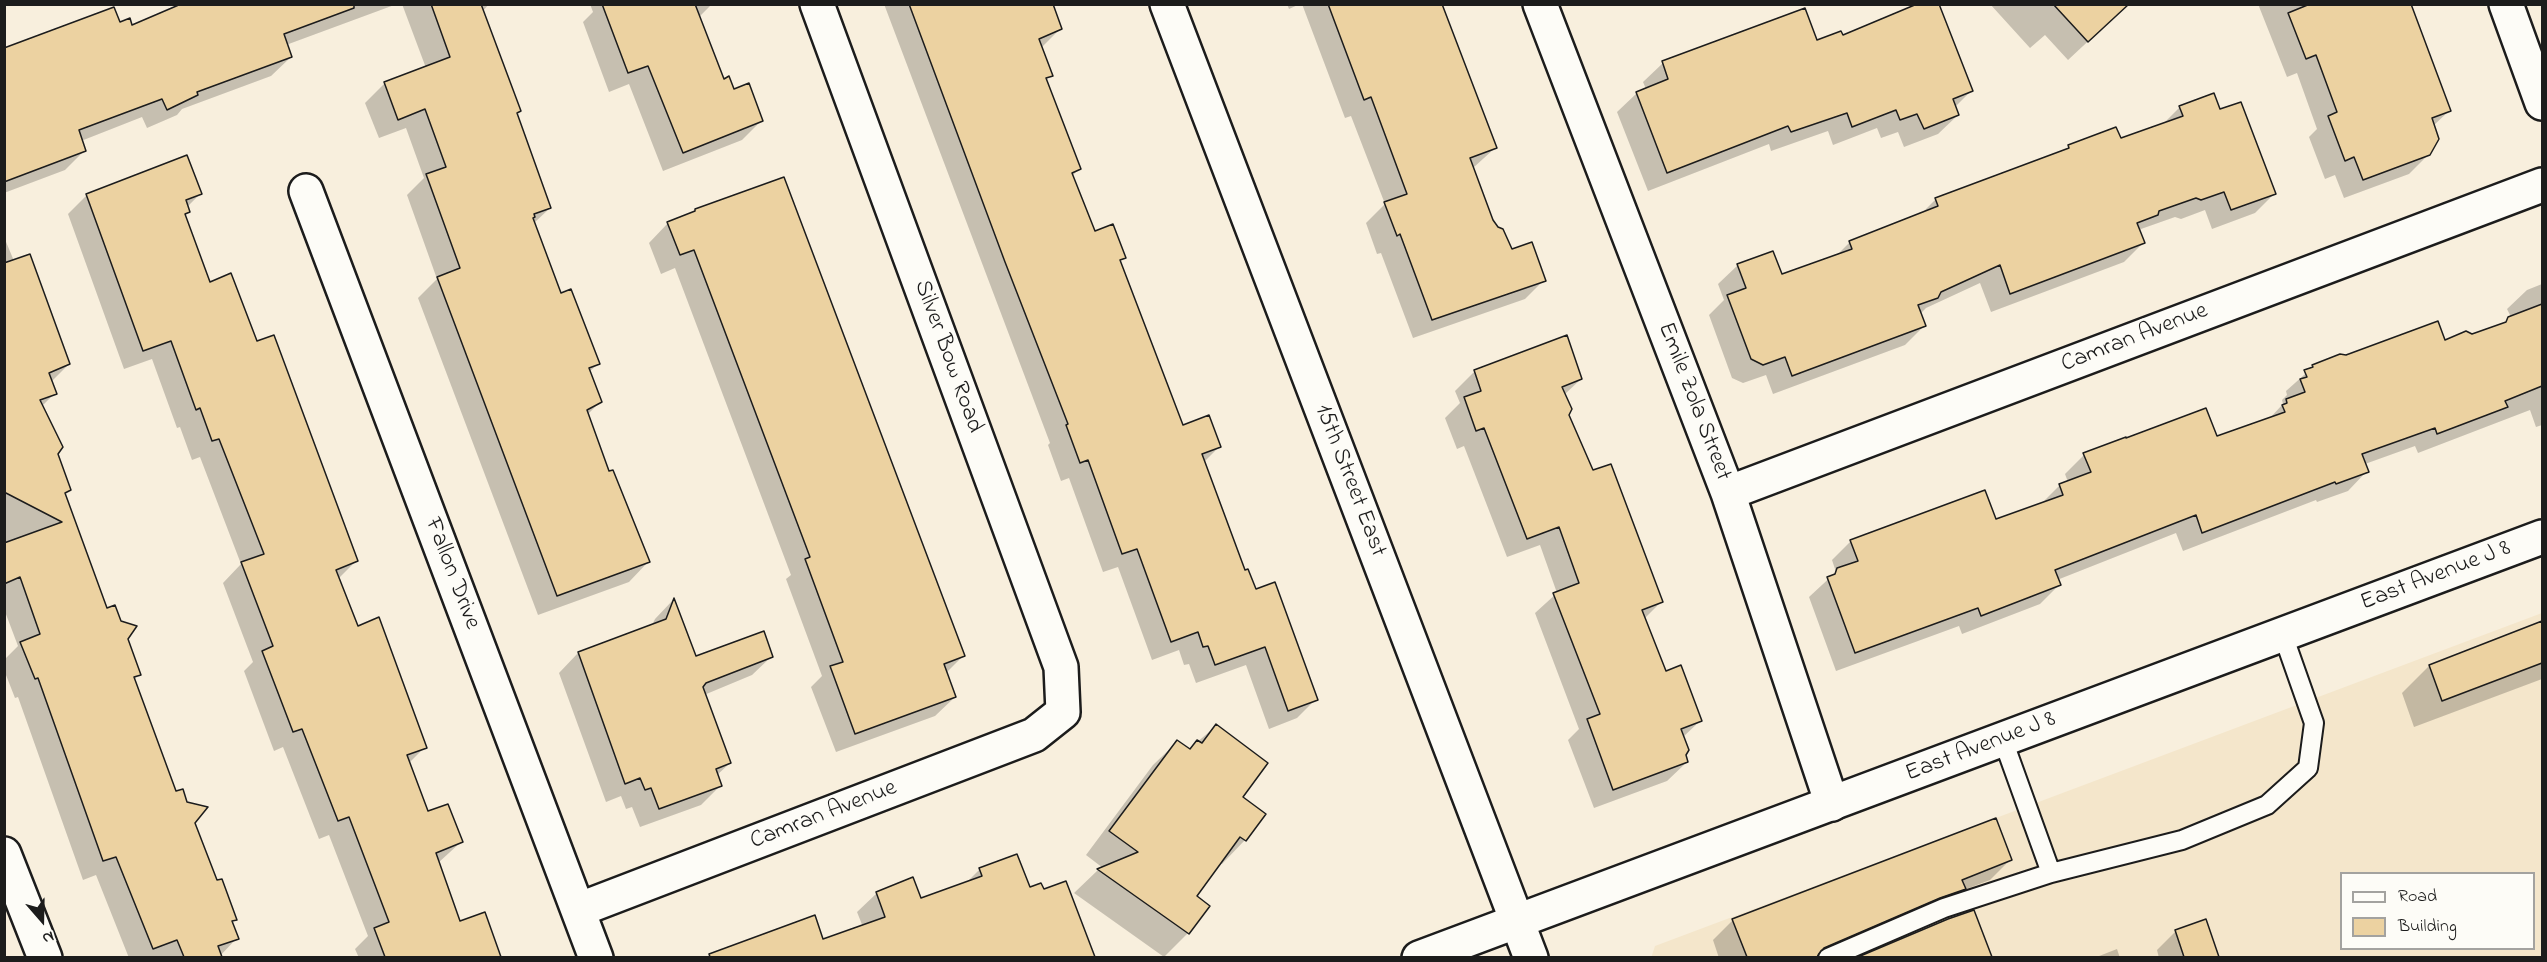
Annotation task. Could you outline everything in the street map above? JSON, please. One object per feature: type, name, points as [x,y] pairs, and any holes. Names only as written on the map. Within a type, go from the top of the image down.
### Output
[{"type":"street","name":"Silver Bow Road","points":[[817,4],[1061,667],[1063,711]]},
{"type":"street","name":"15th Street East","points":[[1167,4],[1531,957]]},
{"type":"street","name":"Emile Zola Street","points":[[1540,4],[1728,493],[1832,804]]},
{"type":"street","points":[[2506,4],[2542,103]]},
{"type":"street","name":"Camran Avenue","points":[[1728,493],[2542,185]]},
{"type":"street","name":"Fallon Drive","points":[[306,191],[596,957]]},
{"type":"street","name":"East Avenue J 8","points":[[1419,957],[2542,537]]},
{"type":"street","name":"Camran Avenue","points":[[578,910],[1034,735],[1063,711]]},
{"type":"street","points":[[4,854],[45,957]]},
{"type":"lane","points":[[1828,957],[1944,908],[2051,873],[2182,840],[2267,805],[2308,768],[2314,723],[2283,635]]},
{"type":"lane","points":[[2002,740],[2051,873]]},
{"type":"shaded area","points":[[2542,613],[2542,957],[1651,958],[1655,946]]},
{"type":"building","points":[[181,4],[354,4],[354,8],[284,34],[292,57],[197,92],[198,95],[167,110],[162,99],[79,130],[86,151],[4,182],[4,48],[114,7],[120,22],[130,18],[132,25]]},
{"type":"building","points":[[431,4],[481,4],[521,111],[517,113],[551,208],[534,214],[533,218],[561,293],[571,289],[600,364],[589,368],[602,402],[587,410],[609,471],[613,470],[650,562],[557,596],[437,277],[460,268],[426,174],[446,167],[425,109],[398,120],[384,82],[450,57]]},
{"type":"building","points":[[602,4],[695,4],[724,79],[729,76],[734,89],[749,83],[763,121],[683,153],[648,66],[628,73]]},
{"type":"building","points":[[909,4],[1053,4],[1062,29],[1039,39],[1053,76],[1046,78],[1081,169],[1072,173],[1095,231],[1113,224],[1126,258],[1120,260],[1183,425],[1209,415],[1221,447],[1202,454],[1245,570],[1248,569],[1256,589],[1275,582],[1318,700],[1288,711],[1265,647],[1215,665],[1208,646],[1203,647],[1198,632],[1171,642],[1137,549],[1122,554],[1088,460],[1080,463],[1066,425],[1068,424]]},
{"type":"building","points":[[1328,4],[1442,4],[1497,148],[1470,158],[1493,220],[1498,227],[1503,229],[1512,249],[1532,242],[1546,281],[1432,320],[1400,234],[1397,236],[1384,202],[1407,194],[1371,97],[1364,100]]},
{"type":"building","points":[[1917,4],[1939,4],[1973,91],[1953,99],[1959,115],[1924,129],[1917,114],[1900,120],[1896,110],[1852,127],[1847,113],[1791,132],[1788,126],[1667,173],[1636,92],[1668,79],[1662,61],[1805,8],[1817,40],[1841,31],[1843,35]]},
{"type":"building","points":[[2053,4],[2129,4],[2088,42]]},
{"type":"building","points":[[2310,4],[2411,4],[2451,111],[2432,118],[2439,139],[2430,155],[2363,180],[2354,157],[2345,161],[2328,116],[2337,112],[2316,55],[2306,59],[2288,13]]},
{"type":"building","points":[[2214,93],[2220,109],[2241,102],[2276,194],[2231,210],[2224,192],[2201,200],[2196,198],[2159,211],[2158,215],[2137,223],[2145,243],[2010,294],[2000,265],[1941,292],[1938,298],[1918,305],[1926,326],[1792,376],[1785,357],[1763,365],[1751,359],[1727,295],[1746,288],[1737,264],[1773,251],[1782,274],[1852,249],[1849,241],[1938,206],[1935,198],[2069,148],[2068,145],[2116,127],[2121,138],[2183,116],[2179,106]]},
{"type":"building","points":[[187,155],[202,194],[186,200],[190,212],[185,214],[210,282],[231,273],[257,341],[274,335],[358,561],[336,570],[358,626],[379,617],[427,748],[407,755],[428,811],[448,804],[463,842],[436,853],[460,921],[485,912],[501,957],[385,957],[374,928],[389,922],[349,817],[338,821],[302,729],[293,732],[262,651],[273,646],[241,562],[264,554],[219,439],[212,441],[200,408],[196,410],[171,341],[143,351],[86,194]]},
{"type":"building","points":[[784,177],[965,656],[944,664],[956,697],[855,734],[830,666],[843,662],[805,559],[810,557],[694,250],[680,255],[667,222],[695,211],[695,209]]},
{"type":"building","points":[[30,254],[70,364],[49,373],[57,394],[40,400],[63,447],[58,454],[71,490],[65,493],[107,608],[115,605],[121,621],[137,626],[128,639],[141,675],[134,677],[176,791],[183,789],[187,802],[208,807],[195,823],[217,880],[222,879],[237,920],[232,921],[239,939],[218,946],[222,957],[184,957],[177,940],[153,949],[116,857],[103,861],[38,678],[35,679],[20,642],[40,634],[20,577],[4,584],[4,543],[62,522],[4,492],[4,263]]},
{"type":"building","points":[[2542,304],[2542,386],[2505,401],[2508,407],[2437,434],[2435,428],[2362,454],[2369,472],[2336,484],[2335,482],[2202,533],[2196,515],[2055,570],[2061,585],[1981,616],[1978,608],[1855,653],[1827,577],[1835,574],[1837,568],[1858,561],[1850,540],[1985,490],[1996,519],[2063,495],[2059,484],[2091,472],[2083,453],[2206,408],[2217,436],[2285,412],[2282,405],[2287,403],[2286,399],[2305,392],[2300,379],[2307,377],[2304,370],[2313,367],[2312,365],[2438,321],[2445,340],[2466,331],[2472,334],[2506,322],[2508,317]]},
{"type":"building","points":[[1567,335],[1582,379],[1562,387],[1572,409],[1569,415],[1593,470],[1611,464],[1663,602],[1642,610],[1666,671],[1681,665],[1702,721],[1681,729],[1689,750],[1686,755],[1688,762],[1613,790],[1587,719],[1600,714],[1553,593],[1579,583],[1559,527],[1527,539],[1484,428],[1476,431],[1464,397],[1481,391],[1474,370]]},
{"type":"building","points":[[674,598],[696,656],[764,631],[773,657],[706,683],[703,687],[731,763],[716,769],[722,786],[659,809],[651,788],[645,790],[640,778],[625,784],[578,652],[666,619]]},
{"type":"building","points":[[2542,621],[2542,663],[2442,701],[2429,665]]},
{"type":"building","points":[[1216,724],[1268,763],[1243,797],[1266,814],[1246,841],[1240,837],[1197,896],[1210,906],[1189,934],[1097,869],[1138,852],[1109,831],[1177,740],[1190,749],[1197,740],[1202,743]]},
{"type":"building","points":[[1996,818],[2012,860],[1962,880],[1966,889],[1824,948],[1817,957],[1747,957],[1732,919]]},
{"type":"building","points":[[1017,854],[1030,887],[1041,883],[1044,889],[1066,881],[1095,957],[710,957],[709,954],[815,915],[823,939],[885,917],[876,892],[913,877],[921,898],[982,876],[979,868]]},
{"type":"building","points":[[1974,910],[1992,957],[1858,957],[1948,919]]},
{"type":"building","points":[[2206,919],[2219,957],[2184,957],[2175,930]]}]
